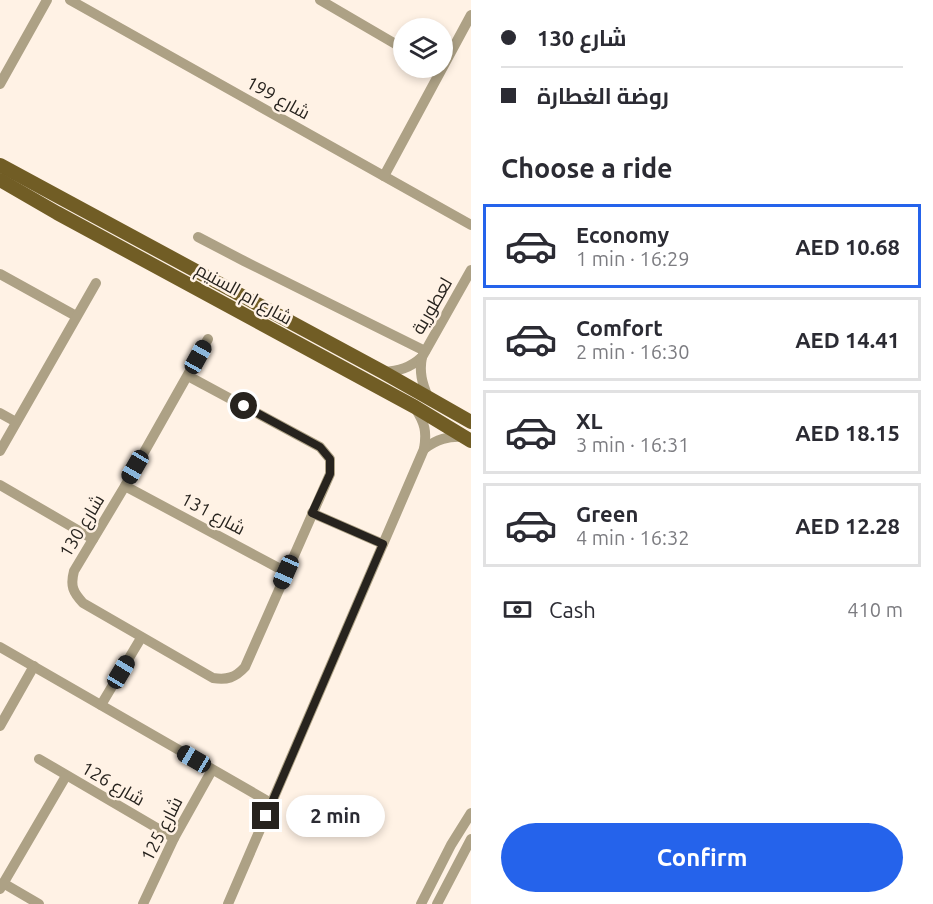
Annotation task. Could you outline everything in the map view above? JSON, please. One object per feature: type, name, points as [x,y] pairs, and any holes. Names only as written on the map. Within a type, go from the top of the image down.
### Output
[{"type":"main road","name":"شارع ام السنيم","points":[[0,165],[383,372],[471,423]]},
{"type":"main road","name":"شارع ام السنيم","points":[[0,180],[468,439]]},
{"type":"street","points":[[0,84],[47,0]]},
{"type":"street","name":"شارع 199","points":[[70,0],[471,225]]},
{"type":"street","points":[[320,0],[336,4],[393,42]]},
{"type":"street","points":[[453,44],[471,15]]},
{"type":"street","points":[[384,176],[433,78]]},
{"type":"street","points":[[198,237],[424,354]]},
{"type":"street","name":"لعطورية","points":[[383,372],[414,365],[424,354],[471,270]]},
{"type":"street","points":[[0,274],[76,316]]},
{"type":"street","points":[[0,451],[96,283]]},
{"type":"street","name":"شارع 130","points":[[188,376],[320,447],[330,459],[330,474],[245,667],[232,678],[213,678],[141,638],[83,603],[72,588],[74,571],[208,339]]},
{"type":"street","name":"لعطورية","points":[[424,354],[420,368],[428,397]]},
{"type":"street","points":[[228,904],[424,449],[425,426],[415,408]]},
{"type":"street","points":[[0,413],[16,422]]},
{"type":"street","points":[[424,449],[432,442],[442,438],[453,436],[468,439]]},
{"type":"street","points":[[0,485],[93,539]]},
{"type":"street","name":"شارع 131","points":[[124,486],[286,572]]},
{"type":"street","points":[[312,513],[383,544]]},
{"type":"street","points":[[101,705],[141,638]]},
{"type":"street","points":[[0,647],[271,803]]},
{"type":"street","points":[[0,726],[34,666]]},
{"type":"street","name":"شارع 126","points":[[39,759],[174,838]]},
{"type":"street","name":"شارع 125","points":[[143,904],[174,838],[213,770]]},
{"type":"street","name":"شارع 126","points":[[2,886],[66,776]]},
{"type":"street","points":[[421,904],[451,845],[471,813]]},
{"type":"street","points":[[436,904],[471,839]]},
{"type":"street","points":[[2,886],[39,904]]},
{"type":"route","points":[[244,406],[320,447],[330,459],[330,474],[312,513],[383,544],[266,816]]}]
